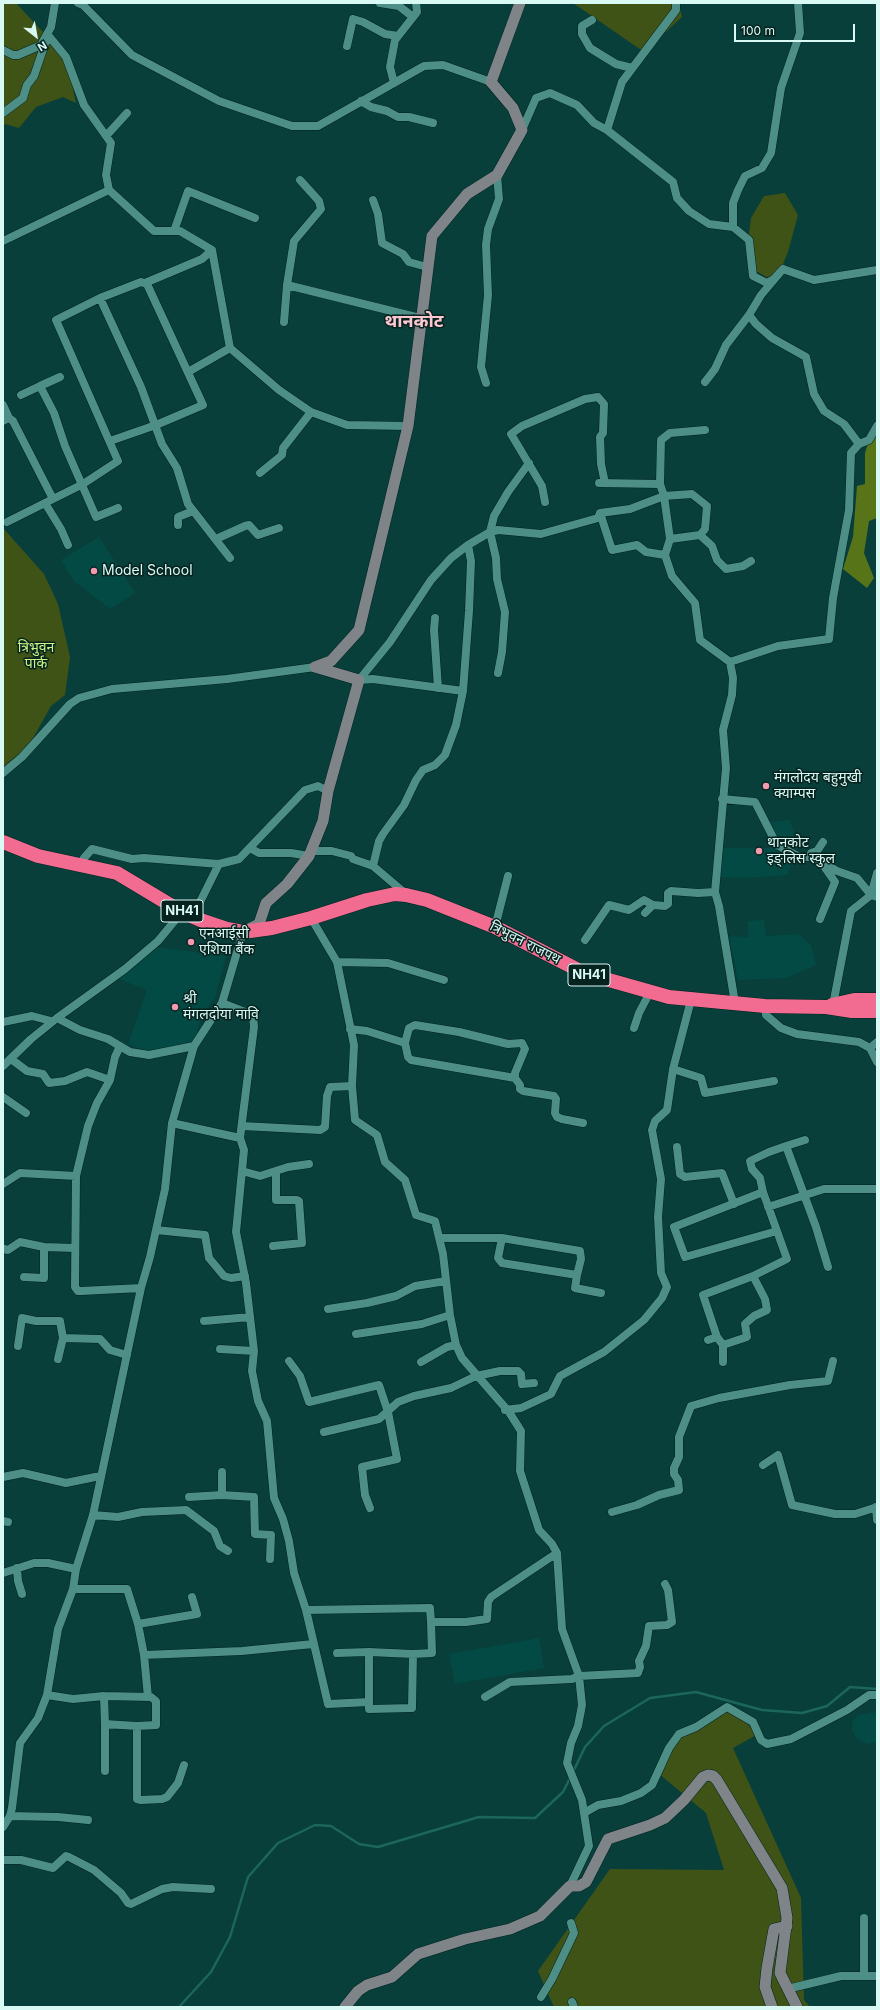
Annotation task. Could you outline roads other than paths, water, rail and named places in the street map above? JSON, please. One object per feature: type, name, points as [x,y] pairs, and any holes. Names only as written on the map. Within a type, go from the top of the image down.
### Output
[{"type":"highway","name":"NH41","points":[[3,842],[24,852],[117,873],[188,914],[214,925],[243,932],[272,928],[311,918]]},
{"type":"highway","name":"त्रिभुवन राजपथ","points":[[311,918],[367,900],[395,894],[406,895],[427,900],[495,927],[584,973],[650,992],[691,1000],[765,1006],[830,1006],[852,1011],[877,1011]]},
{"type":"highway","name":"त्रिभुवन राजपथ","points":[[830,1006],[854,1000],[877,1000]]},
{"type":"street","points":[[3,113],[23,98],[27,86],[34,76],[54,17],[55,3]]},
{"type":"street","points":[[380,3],[399,6],[413,17]]},
{"type":"street","points":[[394,83],[390,67],[395,40],[417,12],[416,3]]},
{"type":"street","points":[[491,82],[520,3]]},
{"type":"street","points":[[607,130],[622,82],[676,10],[676,3]]},
{"type":"street","points":[[734,227],[733,203],[738,190],[745,176],[762,168],[771,153],[781,88],[800,32],[798,3]]},
{"type":"street","points":[[82,4],[132,55],[219,101],[292,126],[318,126],[424,66],[443,65],[491,82],[514,108],[522,130]]},
{"type":"street","points":[[347,46],[354,19],[363,22],[385,34],[398,36]]},
{"type":"street","points":[[592,20],[582,26],[582,34],[590,48],[616,64],[632,68]]},
{"type":"street","points":[[3,50],[13,55],[18,55],[42,45],[48,35]]},
{"type":"street","points":[[48,35],[66,57],[84,105],[111,143],[107,159],[106,174],[109,190],[154,231],[180,231],[212,250],[230,348],[279,390],[311,412],[347,425],[408,426]]},
{"type":"street","points":[[3,773],[22,757],[70,704],[78,698],[112,689],[227,679],[315,667],[331,661],[359,630],[408,426],[420,318],[432,236],[468,194],[496,175],[522,130],[536,98],[550,93],[577,105],[594,123],[607,130],[673,182],[677,198],[689,210],[709,224],[734,227],[748,240],[753,276],[766,283],[774,279],[783,269]]},
{"type":"street","points":[[361,101],[371,108],[386,111],[398,117],[409,117],[433,123]]},
{"type":"street","points":[[106,136],[127,113]]},
{"type":"street","points":[[486,383],[481,367],[488,295],[486,245],[488,229],[499,199],[496,175]]},
{"type":"street","points":[[284,322],[287,285],[294,240],[321,209],[319,201],[300,180]]},
{"type":"street","points":[[3,241],[109,190]]},
{"type":"street","points":[[174,231],[188,191],[255,218]]},
{"type":"street","points":[[373,200],[378,214],[382,243],[403,254],[409,262],[427,266]]},
{"type":"street","points":[[6,522],[83,484],[118,461],[56,320],[100,298],[141,282],[145,283],[202,259],[212,250]]},
{"type":"street","points":[[783,269],[814,280],[877,270]]},
{"type":"street","points":[[705,382],[715,369],[726,345],[761,295],[783,269]]},
{"type":"street","points":[[110,441],[156,425],[203,405],[147,284],[145,283]]},
{"type":"street","points":[[287,285],[420,318]]},
{"type":"street","points":[[100,298],[156,425],[162,444],[177,468],[188,504],[230,558]]},
{"type":"street","points":[[749,314],[756,324],[772,338],[806,357],[814,394],[824,411],[844,424],[859,444]]},
{"type":"street","points":[[188,372],[230,348]]},
{"type":"street","points":[[21,395],[60,377]]},
{"type":"street","points":[[40,386],[54,413],[65,446],[83,484],[96,517],[118,508]]},
{"type":"street","points":[[545,502],[542,486],[511,434],[529,423],[584,399],[598,397],[604,404],[603,433],[600,437],[602,483],[660,484]]},
{"type":"street","points":[[3,404],[6,419],[13,421],[53,499]]},
{"type":"street","points":[[260,474],[282,455],[283,448],[311,412]]},
{"type":"street","points":[[730,662],[778,646],[829,639],[832,598],[849,510],[851,453],[859,444],[869,440],[877,426]]},
{"type":"street","points":[[705,430],[670,433],[661,440],[660,484],[664,496],[670,539],[665,555],[672,576],[695,603],[700,640],[730,662],[733,678],[732,695],[723,730],[726,768],[722,798],[715,892],[719,906],[735,1003]]},
{"type":"street","points":[[498,673],[505,612],[497,579],[496,558],[490,532],[494,516],[508,492],[529,463]]},
{"type":"street","points":[[600,513],[630,509],[664,496],[692,494],[707,506],[705,529],[700,535],[670,539]]},
{"type":"street","points":[[45,503],[61,529],[68,545]]},
{"type":"street","points":[[178,525],[178,517],[193,511]]},
{"type":"street","points":[[600,513],[612,550],[637,545],[646,552],[665,555]]},
{"type":"street","points":[[3,1826],[11,1812],[20,1743],[38,1718],[47,1695],[58,1629],[73,1589],[76,1569],[93,1515],[100,1476],[141,1288],[165,1189],[172,1123],[194,1046],[222,1003],[243,932],[259,924],[266,903],[287,884],[311,854],[323,821],[328,791],[359,680],[390,642],[431,580],[451,558],[468,545],[490,532],[498,530],[541,534],[598,518],[600,513]]},
{"type":"street","points":[[216,539],[245,526],[249,526],[258,535],[279,528]]},
{"type":"street","points":[[700,535],[712,546],[716,560],[726,569],[742,566],[751,562]]},
{"type":"street","points":[[373,866],[379,841],[404,805],[416,780],[423,770],[435,765],[445,755],[456,725],[463,690],[471,561],[468,545]]},
{"type":"street","points":[[435,618],[434,630],[438,688]]},
{"type":"street","points":[[315,667],[359,680],[373,679],[463,690]]},
{"type":"street","points":[[80,865],[92,849],[132,858],[219,864],[238,859],[305,790],[318,786],[328,791]]},
{"type":"street","points":[[722,798],[755,802],[777,845],[800,857],[811,857],[837,871],[857,878],[874,896]]},
{"type":"street","points":[[811,857],[811,853],[817,851],[823,842]]},
{"type":"street","points":[[250,848],[259,852],[311,854],[332,851],[373,866],[406,895]]},
{"type":"street","points":[[820,919],[835,882],[821,862]]},
{"type":"street","points":[[3,1066],[54,1019],[125,969],[188,914],[219,864]]},
{"type":"street","points":[[830,1006],[851,911],[874,896],[877,873]]},
{"type":"street","points":[[495,927],[508,876]]},
{"type":"street","points":[[585,940],[609,905],[624,910],[630,910],[644,900],[653,905],[667,906],[668,893],[671,891],[698,893],[715,892]]},
{"type":"street","points":[[645,912],[653,905]]},
{"type":"street","points":[[311,918],[337,962],[354,1045],[352,1086],[355,1120],[377,1135],[385,1162],[405,1180],[416,1214],[435,1221],[440,1238],[450,1316],[456,1345],[462,1358],[505,1410],[509,1412],[521,1431],[520,1471],[539,1530],[552,1544],[557,1553],[562,1629],[579,1676],[582,1705],[578,1726],[571,1744],[567,1763],[568,1769],[577,1784],[584,1813],[589,1846],[570,1886],[540,1916],[510,1929],[465,1939],[418,1954],[392,1977],[368,1985],[358,1991],[345,2007]]},
{"type":"street","points":[[337,962],[388,962],[444,980]]},
{"type":"street","points":[[634,1028],[639,1013],[650,992]]},
{"type":"street","points":[[505,1410],[521,1408],[551,1394],[560,1376],[604,1352],[644,1320],[662,1298],[667,1286],[661,1273],[658,1217],[661,1179],[652,1130],[656,1121],[667,1110],[672,1069],[691,1000]]},
{"type":"street","points":[[222,1003],[253,1015],[253,1035],[240,1138],[244,1150],[236,1232],[245,1276],[254,1351],[252,1371],[258,1401],[267,1421],[274,1498],[283,1519],[294,1573],[306,1610],[328,1704],[369,1702]]},
{"type":"street","points":[[765,1006],[766,1015],[781,1028],[797,1034],[859,1042],[870,1048],[877,1062]]},
{"type":"street","points":[[3,1022],[32,1016],[54,1019],[108,1040],[130,1052],[149,1055],[194,1046]]},
{"type":"street","points":[[515,1078],[411,1060],[405,1043],[409,1028],[415,1025],[459,1032],[508,1044],[522,1043],[525,1050],[515,1073],[515,1078],[520,1085],[520,1089],[523,1091],[554,1096],[556,1100],[555,1113],[557,1117],[583,1123]]},
{"type":"street","points":[[350,1029],[367,1031],[405,1043]]},
{"type":"street","points":[[870,1048],[877,1042]]},
{"type":"street","points":[[120,1046],[115,1057],[110,1080],[97,1103],[88,1126],[76,1176],[74,1248],[75,1287],[78,1291],[141,1288]]},
{"type":"street","points":[[11,1059],[27,1071],[43,1074],[49,1083],[65,1081],[87,1072],[110,1080]]},
{"type":"street","points":[[672,1069],[700,1078],[705,1093],[774,1080]]},
{"type":"street","points":[[242,1126],[320,1130],[325,1127],[327,1096],[330,1087],[352,1086]]},
{"type":"street","points":[[3,1097],[26,1113]]},
{"type":"street","points":[[172,1123],[240,1138]]},
{"type":"street","points":[[723,1362],[723,1345],[717,1337],[703,1295],[753,1276],[787,1260],[763,1192],[760,1178],[752,1169],[750,1161],[769,1152],[805,1140]]},
{"type":"street","points":[[786,1146],[805,1195],[828,1267]]},
{"type":"street","points":[[677,1147],[680,1174],[685,1177],[722,1173],[734,1204]]},
{"type":"street","points":[[242,1171],[260,1176],[288,1167],[309,1164]]},
{"type":"street","points":[[273,1246],[302,1243],[299,1201],[276,1200],[276,1171]]},
{"type":"street","points":[[3,1184],[20,1173],[76,1176]]},
{"type":"street","points":[[768,1207],[824,1188],[877,1189]]},
{"type":"street","points":[[763,1192],[674,1227],[685,1258],[777,1231]]},
{"type":"street","points":[[156,1230],[206,1235],[209,1258],[224,1276],[231,1278],[245,1276]]},
{"type":"street","points":[[440,1238],[502,1238],[580,1251],[581,1259],[575,1288],[601,1293]]},
{"type":"street","points":[[502,1238],[498,1258],[502,1263],[577,1275]]},
{"type":"street","points":[[4,1249],[8,1250],[20,1242],[44,1247],[74,1248]]},
{"type":"street","points":[[24,1277],[44,1278],[44,1247]]},
{"type":"street","points":[[723,1345],[747,1337],[745,1324],[754,1316],[767,1310],[765,1299],[753,1276]]},
{"type":"street","points":[[328,1309],[389,1298],[415,1286],[446,1282]]},
{"type":"street","points":[[356,1334],[422,1324],[450,1316]]},
{"type":"street","points":[[204,1321],[250,1317]]},
{"type":"street","points":[[18,1346],[22,1318],[36,1321],[60,1321],[63,1338],[58,1359]]},
{"type":"street","points":[[708,1340],[717,1337]]},
{"type":"street","points":[[63,1338],[100,1339],[110,1350],[127,1355]]},
{"type":"street","points":[[421,1362],[447,1347],[456,1345]]},
{"type":"street","points":[[220,1350],[254,1351]]},
{"type":"street","points":[[612,1512],[679,1490],[678,1480],[674,1474],[674,1468],[679,1456],[679,1437],[691,1406],[719,1398],[790,1385],[818,1383],[828,1380],[833,1361]]},
{"type":"street","points":[[289,1362],[300,1376],[309,1402],[379,1385],[388,1412],[397,1459],[362,1467],[365,1495],[370,1508]]},
{"type":"street","points":[[324,1432],[379,1419],[398,1402],[414,1396],[451,1388],[476,1376],[500,1371],[518,1371],[521,1374],[522,1384],[534,1384]]},
{"type":"street","points":[[763,1465],[778,1455],[792,1505],[835,1514],[855,1514],[876,1507],[877,1520]]},
{"type":"street","points":[[222,1472],[222,1495]]},
{"type":"street","points":[[3,1478],[23,1473],[66,1483],[100,1476]]},
{"type":"street","points":[[189,1496],[222,1495],[254,1497],[256,1534],[270,1535],[270,1559]]},
{"type":"street","points":[[93,1515],[118,1518],[142,1512],[186,1510],[214,1531],[220,1546],[228,1551]]},
{"type":"street","points":[[432,1622],[466,1622],[487,1619],[488,1602],[491,1597],[557,1553]]},
{"type":"street","points":[[3,1573],[34,1563],[48,1563],[76,1569]]},
{"type":"street","points":[[17,1568],[18,1581],[22,1594]]},
{"type":"street","points":[[485,1697],[510,1682],[572,1679],[579,1676],[638,1674],[640,1667],[639,1661],[646,1646],[649,1626],[667,1625],[672,1622],[668,1590],[665,1584]]},
{"type":"street","points":[[73,1589],[127,1589],[138,1624],[144,1655],[148,1697]]},
{"type":"street","points":[[138,1624],[197,1617],[192,1597]]},
{"type":"street","points":[[306,1610],[430,1608],[432,1622],[432,1653],[412,1654],[369,1652],[337,1654]]},
{"type":"street","points":[[144,1655],[235,1652],[313,1644]]},
{"type":"street","points":[[369,1652],[369,1709],[412,1708],[412,1654]]},
{"type":"street","points":[[47,1695],[73,1699],[104,1696],[151,1697],[156,1701],[156,1725],[137,1726],[105,1724]]},
{"type":"street","points":[[584,1813],[598,1805],[621,1801],[641,1793],[652,1785],[669,1748],[679,1734],[696,1727],[727,1707],[753,1722],[761,1740],[767,1744],[791,1739],[847,1710],[869,1695],[877,1695]]},
{"type":"street","points":[[104,1696],[105,1770]]},
{"type":"street","points":[[137,1726],[137,1799],[162,1799],[167,1796],[178,1783],[184,1765]]},
{"type":"street","points":[[570,1886],[579,1886],[586,1882],[608,1839],[650,1826],[665,1818],[684,1800],[703,1777],[711,1775],[717,1780],[782,1888],[786,1909],[787,1926],[780,1973],[797,2007]]},
{"type":"street","points":[[3,1803],[11,1812],[88,1820]]},
{"type":"street","points":[[3,1860],[21,1860],[53,1868],[66,1856],[69,1857],[94,1870],[121,1893],[128,1903],[131,1904],[162,1889],[173,1886],[211,1889]]},
{"type":"street","points":[[864,1918],[864,1976]]},
{"type":"street","points":[[541,1997],[552,1980],[574,1933],[571,1923]]},
{"type":"street","points":[[772,2007],[765,1987],[766,1968],[774,1929],[787,1926]]},
{"type":"street","points":[[787,1989],[841,1976],[877,1976]]},
{"type":"waterway","points":[[573,1772],[585,1747],[604,1726],[650,1698],[696,1692],[762,1710],[802,1713],[827,1706],[850,1687],[877,1689]]},
{"type":"waterway","points":[[179,2007],[211,1972],[230,1937],[248,1877],[278,1843],[315,1825],[331,1826],[359,1844],[378,1847],[479,1817],[535,1818],[563,1792],[571,1776]]},
{"type":"place","name":"Model School","points":[[94,571]]},
{"type":"place","name":"मंगलोदय बहुमुखी क्याम्पस","points":[[766,786]]},
{"type":"place","name":"थानकोट इङ्लिस स्कुल","points":[[759,851]]},
{"type":"place","name":"एनआईसी एशिया बैंक","points":[[191,942]]},
{"type":"place","name":"श्री मंगलदोया मावि","points":[[175,1007]]},
{"type":"district","name":"थानकोट","points":[[414,322]]},
{"type":"park label","name":"त्रिभुवन पार्क","points":[[36,656]]}]
